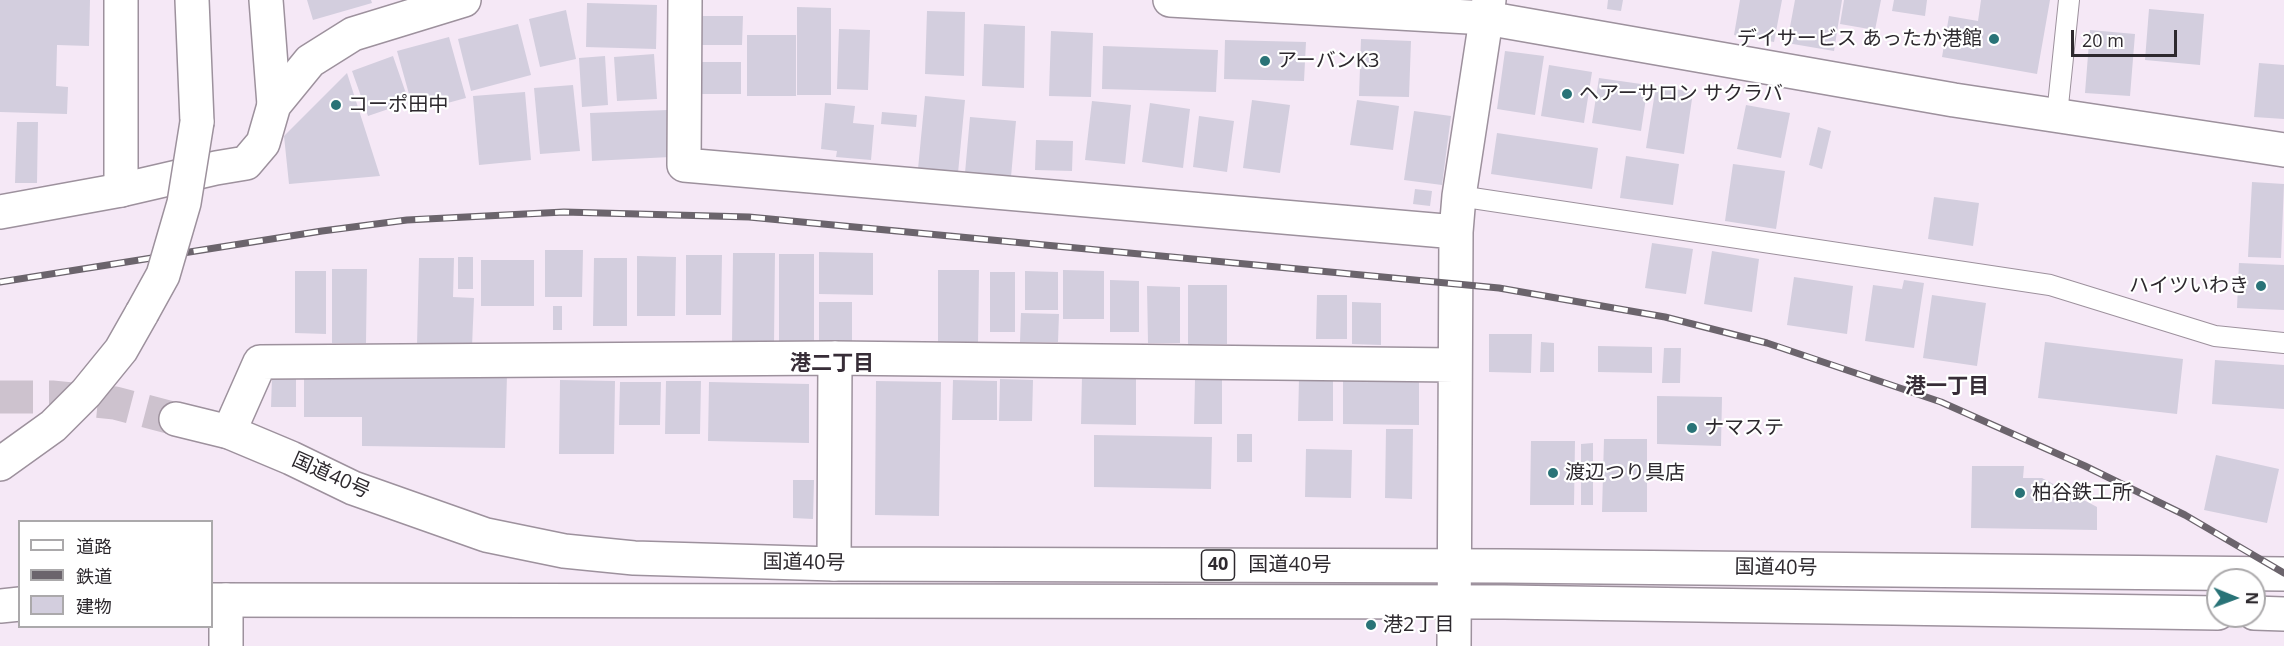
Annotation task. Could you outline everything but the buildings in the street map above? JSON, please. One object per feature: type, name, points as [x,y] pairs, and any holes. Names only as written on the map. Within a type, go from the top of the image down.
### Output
[{"type":"main road","points":[[121,0],[121,190]]},
{"type":"main road","points":[[0,464],[53,426],[86,393],[121,350],[163,275],[184,203],[197,122],[192,0]]},
{"type":"main road","points":[[0,212],[121,190],[246,163],[263,143],[274,105],[266,0]]},
{"type":"main road","points":[[274,105],[310,61],[353,34],[464,0]]},
{"type":"main road","points":[[685,0],[684,165],[1456,232]]},
{"type":"main road","points":[[1170,0],[1487,9],[1954,100],[2284,150]]},
{"type":"main road","points":[[1454,646],[1456,232],[1459,196],[1487,9]]},
{"type":"main road","points":[[229,432],[260,362],[835,358],[1455,365]]},
{"type":"main road","points":[[834,564],[835,358]]},
{"type":"main road","name":"国道40号","points":[[176,419],[229,432],[291,458],[352,488],[486,535],[564,551],[634,558],[834,564],[1456,566],[2284,574]]},
{"type":"main road","points":[[219,600],[226,646]]},
{"type":"main road","name":"国道40号","points":[[219,600],[1455,603],[2206,613]]},
{"type":"main road","points":[[0,606],[18,604]]},
{"type":"main road","points":[[2266,614],[2284,614]]},
{"type":"lane","points":[[2057,115],[2069,0]]},
{"type":"lane","points":[[1459,196],[2050,285],[2215,336],[2284,343]]},
{"type":"tunnel","points":[[0,397],[52,397],[115,403],[176,419]]},
{"type":"railway","points":[[0,282],[322,231],[407,220],[564,212],[749,217],[1499,288],[1665,317],[1767,343],[1941,402],[2085,466],[2185,515],[2284,573]]},
{"type":"place","name":"デイサービス あったか港館","points":[[1994,39]]},
{"type":"place","name":"アーバンK3","points":[[1265,61]]},
{"type":"place","name":"ヘアーサロン サクラバ","points":[[1567,94]]},
{"type":"place","name":"コーポ田中","points":[[336,105]]},
{"type":"place","name":"ハイツいわき","points":[[2261,286]]},
{"type":"place","name":"ナマステ","points":[[1692,428]]},
{"type":"place","name":"渡辺つり具店","points":[[1553,473]]},
{"type":"place","name":"柏谷鉄工所","points":[[2020,493]]},
{"type":"place","name":"港2丁目","points":[[1371,625]]},
{"type":"district","name":"港二丁目","points":[[832,364]]},
{"type":"district","name":"港一丁目","points":[[1947,387]]}]
